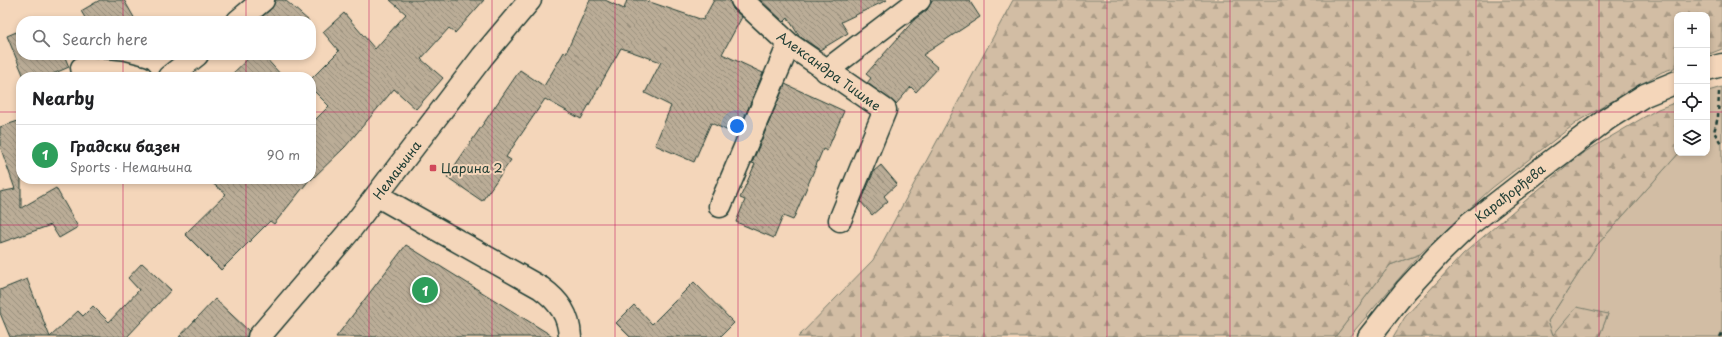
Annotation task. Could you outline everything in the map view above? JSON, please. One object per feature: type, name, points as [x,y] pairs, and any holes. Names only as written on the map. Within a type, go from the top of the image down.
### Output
[{"type":"street","points":[[244,16],[263,0]]},
{"type":"street","name":"Немањина","points":[[259,337],[378,196],[483,56],[530,0]]},
{"type":"street","name":"Александра Тишме","points":[[742,0],[789,44],[826,71],[885,110],[840,220]]},
{"type":"street","points":[[826,71],[920,0]]},
{"type":"street","points":[[720,206],[789,44]]},
{"type":"street","points":[[175,72],[191,60]]},
{"type":"street","points":[[1710,68],[1722,65]]},
{"type":"street","points":[[82,68],[121,72]]},
{"type":"street","name":"Карађорђева","points":[[1369,337],[1406,290],[1439,254],[1470,224],[1538,170],[1607,119],[1645,95],[1674,83]]},
{"type":"street","points":[[378,196],[541,288],[554,298],[567,317],[570,337]]},
{"type":"path","points":[[1722,65],[1718,117],[1714,132],[1722,145]]},
{"type":"path","points":[[1720,337],[1722,333]]},
{"type":"green space","points":[[1013,0],[1722,0],[1722,49],[1710,54],[1710,12],[1674,12],[1674,68],[1662,72],[1580,120],[1492,188],[1420,254],[1390,265],[1335,337],[798,337],[873,260]]},
{"type":"green space","points":[[1722,87],[1722,337],[1599,337],[1608,314],[1553,335],[1548,321],[1597,245],[1676,156],[1710,156],[1710,90]]},
{"type":"green space","points":[[1674,103],[1674,156],[1676,156],[1597,245],[1548,321],[1553,335],[1577,307],[1608,314],[1599,337],[1393,337],[1405,317],[1463,254],[1578,156],[1658,109]]},
{"type":"green space","points":[[1420,254],[1349,337],[1335,337],[1390,265]]},
{"type":"building","points":[[100,0],[124,0],[133,16],[84,16],[81,11]]},
{"type":"building","points":[[276,0],[285,0],[303,16],[263,16],[271,9]]},
{"type":"building","points":[[390,0],[484,0],[455,33],[449,28],[421,59],[443,78],[416,109],[394,89],[345,147],[316,175],[316,119],[329,106],[316,93],[316,74],[339,51],[323,32],[344,13],[375,49],[406,14]]},
{"type":"building","points":[[590,0],[605,0],[624,9],[627,0],[644,0],[703,20],[714,0],[730,0],[733,9],[742,17],[722,54],[763,73],[737,135],[711,123],[694,162],[655,145],[671,106],[645,93],[661,62],[621,48],[581,119],[545,99],[506,157],[511,160],[482,201],[447,177],[520,70],[544,86],[564,52],[566,53]]},
{"type":"building","points":[[760,0],[887,0],[841,22],[848,33],[820,50],[799,36],[788,18],[784,22]]},
{"type":"building","points":[[932,0],[969,0],[980,17],[923,55],[938,68],[916,92],[911,87],[896,104],[867,83],[871,78],[866,74],[915,19],[927,10]]},
{"type":"building","points":[[16,32],[16,58],[7,36]]},
{"type":"building","points":[[17,60],[66,60],[69,67],[58,72],[22,72]]},
{"type":"building","points":[[247,60],[268,60],[278,72],[234,72]]},
{"type":"building","points":[[785,84],[844,111],[827,151],[823,149],[793,220],[783,216],[774,238],[736,222],[745,200],[740,198],[755,164],[752,163]]},
{"type":"building","points":[[16,122],[16,184],[21,184],[21,208],[56,188],[78,227],[59,238],[51,225],[0,243],[0,192],[15,189],[0,146],[0,127]]},
{"type":"building","points":[[881,165],[897,184],[884,196],[888,201],[872,215],[861,202],[874,171]]},
{"type":"building","points":[[213,184],[306,184],[274,224],[270,221],[221,270],[185,234],[226,194]]},
{"type":"building","points":[[406,245],[554,337],[336,337]]},
{"type":"building","points":[[142,263],[171,290],[127,337],[50,337],[78,311],[83,316],[93,306],[109,322],[139,290],[128,278]]},
{"type":"building","points":[[27,279],[50,337],[10,337],[0,313],[0,290]]},
{"type":"building","points":[[694,282],[734,323],[720,337],[630,337],[616,323],[634,305],[652,324]]},
{"type":"building","points":[[215,299],[249,331],[247,337],[179,337]]},
{"type":"place","name":"Царина 2","points":[[433,168]]},
{"type":"place","name":"Градски базен","points":[[425,290]]}]
